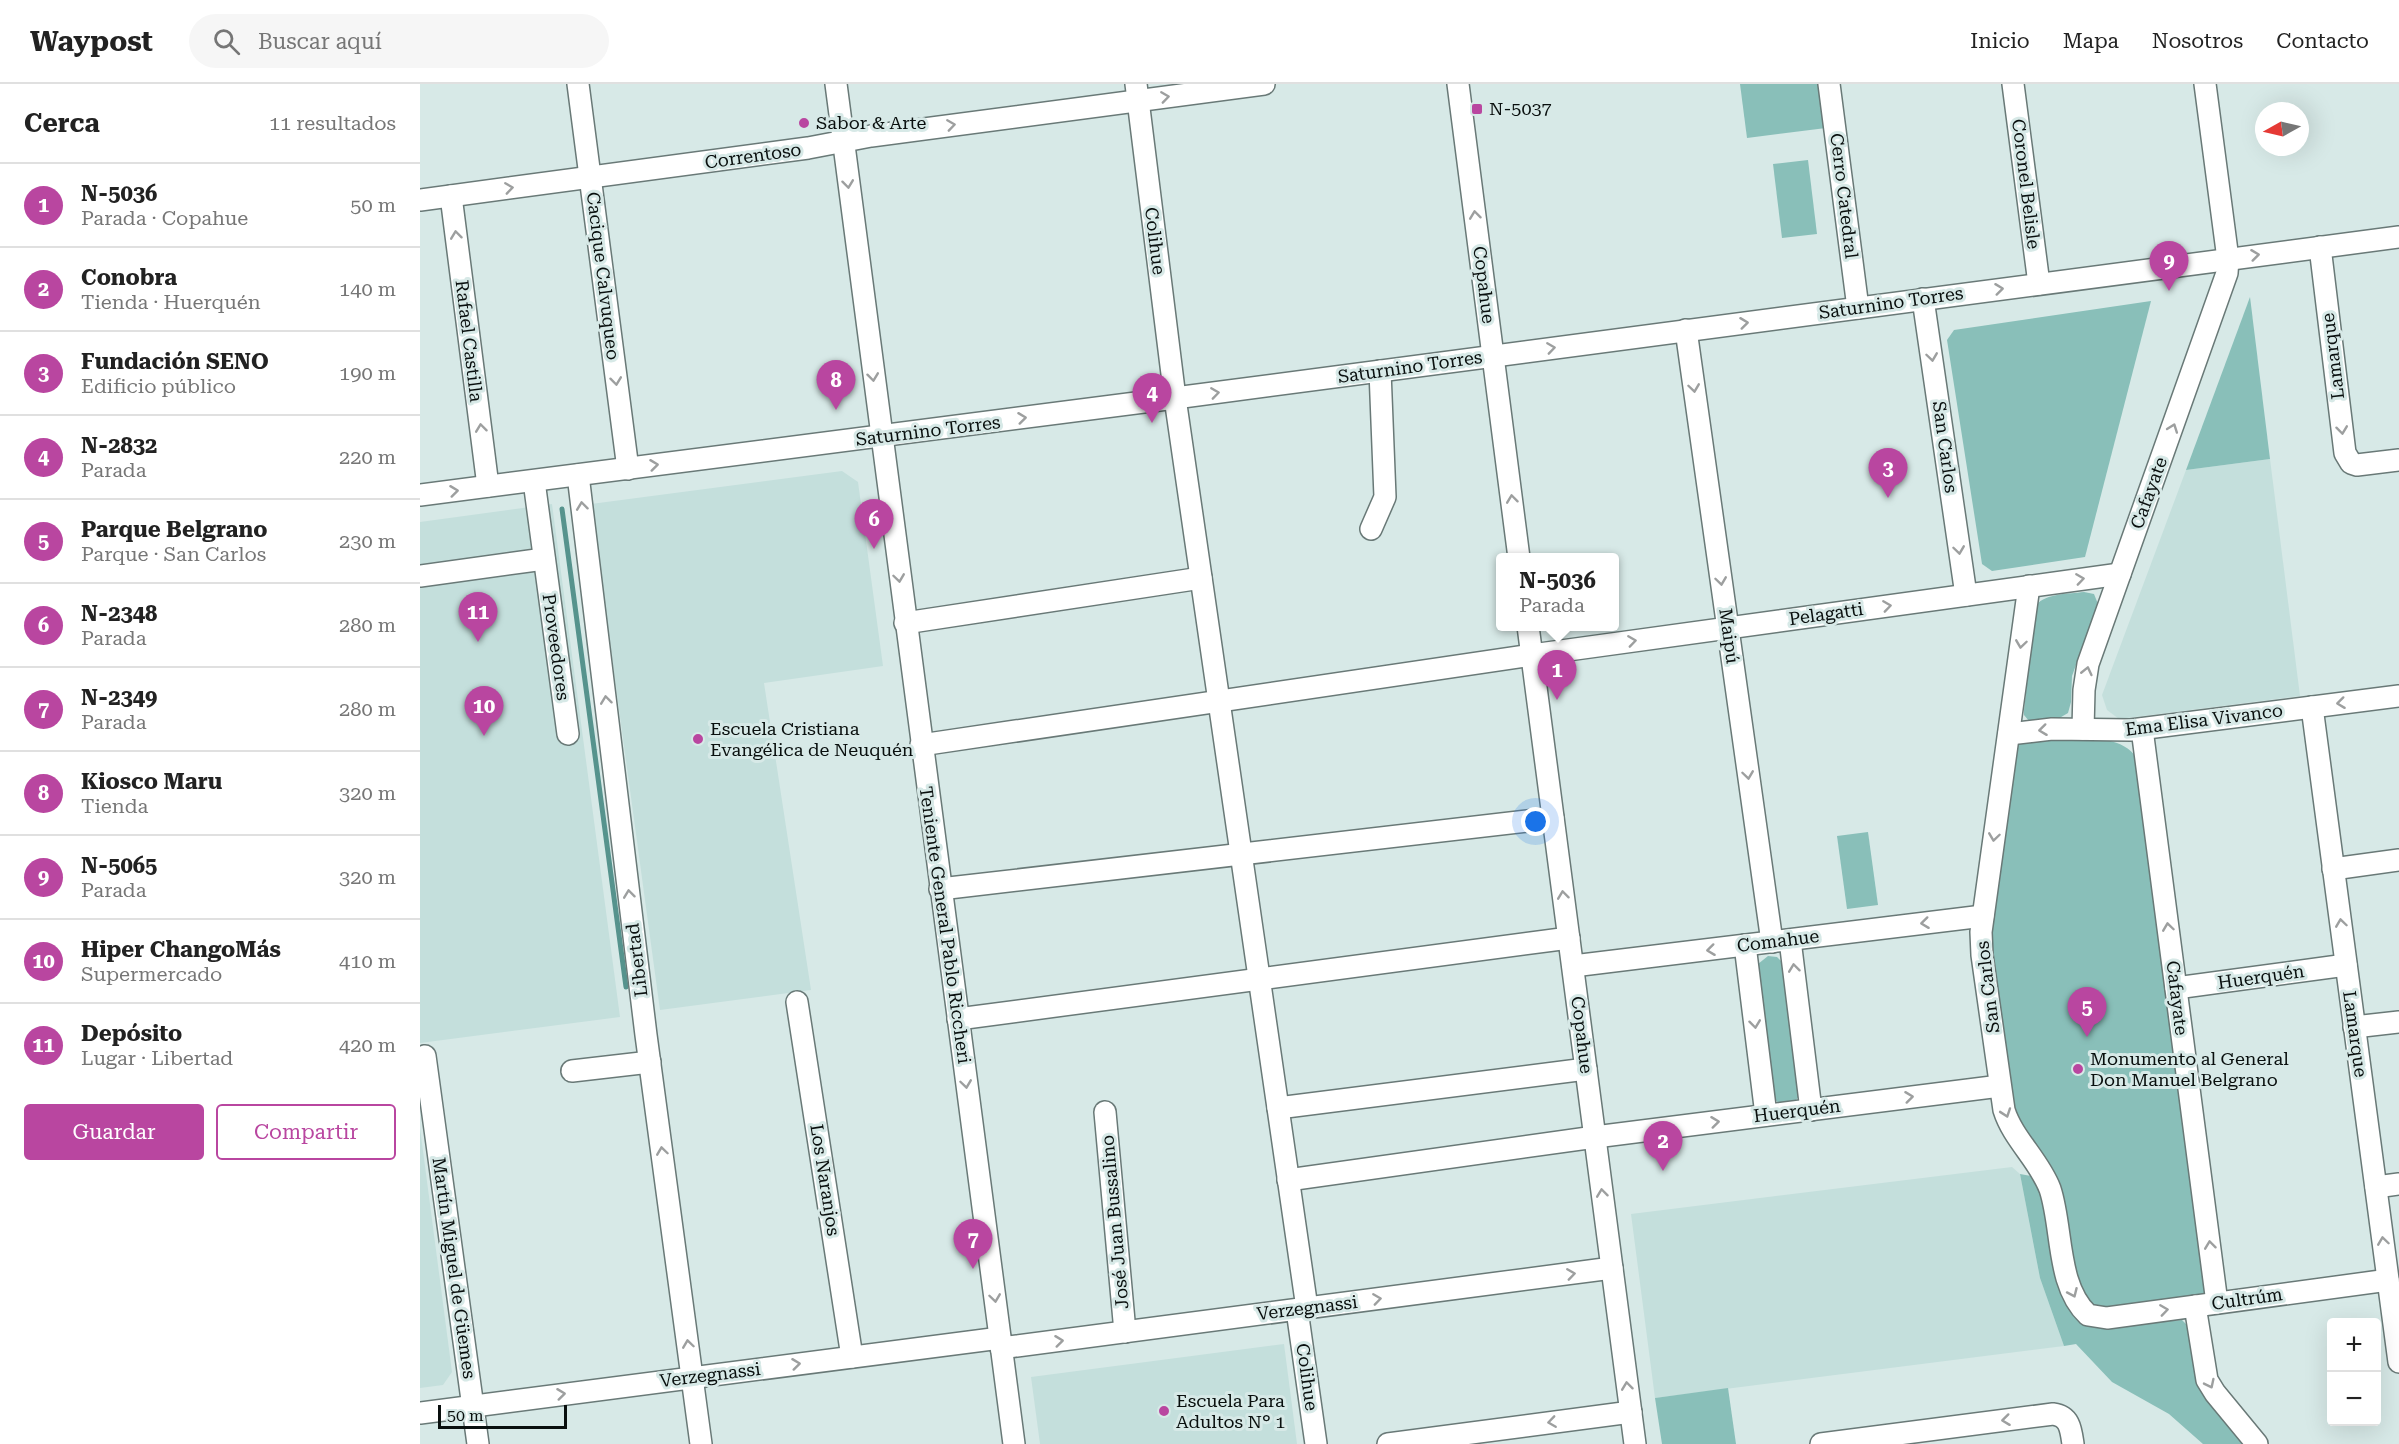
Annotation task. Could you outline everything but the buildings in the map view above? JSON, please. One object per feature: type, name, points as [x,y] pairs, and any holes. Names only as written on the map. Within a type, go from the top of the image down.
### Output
[{"type":"street","name":"Cacique Calvuqueo","points":[[578,84],[628,469]]},
{"type":"street","name":"Teniente General Pablo Riccheri","points":[[836,84],[880,437],[1014,1444]]},
{"type":"street","name":"Correntoso","points":[[420,200],[843,142],[1137,92],[1264,84]]},
{"type":"street","name":"Copahue","points":[[1458,84],[1518,553]]},
{"type":"street","name":"Cerro Catedral","points":[[1829,84],[1858,308]]},
{"type":"street","name":"Coronel Belisle","points":[[2013,84],[2039,284]]},
{"type":"street","points":[[2205,84],[2228,259]]},
{"type":"street","name":"Colihue","points":[[1137,92],[1175,398],[1288,1180],[1316,1444]]},
{"type":"street","name":"Rafael Castilla","points":[[451,196],[488,486]]},
{"type":"street","name":"Saturnino Torres","points":[[420,495],[880,437],[2399,237]]},
{"type":"street","name":"Lamarque","points":[[2320,247],[2344,446],[2351,463],[2362,465],[2399,460]]},
{"type":"street","name":"Cafayate","points":[[2083,729],[2086,672],[2222,291],[2228,259]]},
{"type":"street","name":"San Carlos","points":[[1923,299],[1966,595]]},
{"type":"street","name":"Maipú","points":[[1686,330],[1728,628],[1811,1110]]},
{"type":"street","points":[[1371,529],[1385,497],[1380,371]]},
{"type":"street","name":"Libertad","points":[[578,475],[650,1062],[701,1444]]},
{"type":"street","name":"Proveedores","points":[[534,480],[568,734]]},
{"type":"street","points":[[420,576],[544,559]]},
{"type":"street","name":"Pelagatti","points":[[921,745],[1532,655],[2120,574]]},
{"type":"street","points":[[905,623],[1201,578]]},
{"type":"street","name":"San Carlos","points":[[2029,586],[1983,916],[1982,948],[2006,1116],[2049,1189],[2068,1280],[2074,1297],[2088,1315],[2107,1318]]},
{"type":"street","name":"Copahue","points":[[1529,631],[1635,1444]]},
{"type":"street","name":"Ema Elisa Vivanco","points":[[2009,734],[2052,729],[2112,731],[2142,729],[2399,696]]},
{"type":"street","name":"Lamarque","points":[[2312,707],[2399,1362]]},
{"type":"street","name":"Cafayate","points":[[2142,729],[2217,1303]]},
{"type":"street","points":[[940,888],[1553,818]]},
{"type":"street","points":[[2333,869],[2399,860]]},
{"type":"street","name":"Comahue","points":[[1573,966],[1983,916]]},
{"type":"street","points":[[958,1019],[1569,938]]},
{"type":"street","points":[[1745,945],[1766,1115]]},
{"type":"street","name":"Huerquén","points":[[2176,988],[2346,965]]},
{"type":"street","name":"Los Naranjos","points":[[797,1002],[852,1357]]},
{"type":"street","points":[[2355,1027],[2399,1022]]},
{"type":"street","name":"Martín Miguel de Güemes","points":[[425,1056],[478,1444]]},
{"type":"street","points":[[572,1071],[650,1062]]},
{"type":"street","points":[[1278,1108],[1586,1069]]},
{"type":"street","name":"Huerquén","points":[[1288,1180],[1595,1137],[2000,1086]]},
{"type":"street","name":"José Juan Bussalino","points":[[1105,1112],[1125,1332]]},
{"type":"street","points":[[2376,1187],[2399,1184]]},
{"type":"street","name":"Verzegnassi","points":[[420,1413],[852,1357],[1125,1332],[1612,1268]]},
{"type":"street","name":"Cultrúm","points":[[2107,1318],[2388,1280]]},
{"type":"street","points":[[2195,1306],[2207,1380],[2257,1444]]},
{"type":"street","points":[[1388,1444],[1631,1412]]},
{"type":"street","points":[[1821,1444],[2048,1415],[2063,1417],[2070,1426],[2073,1444]]},
{"type":"shaded area","points":[[1740,84],[1820,84],[1826,128],[1747,138]]},
{"type":"shaded area","points":[[1808,160],[1817,234],[1782,238],[1773,164]]},
{"type":"shaded area","points":[[2250,297],[2270,459],[2186,470]]},
{"type":"shaded area","points":[[2151,301],[2085,557],[1992,571],[1982,564],[1947,340],[1954,330]]},
{"type":"shaded area","points":[[2270,459],[2300,696],[2119,719],[2107,710],[2102,695],[2186,470]]},
{"type":"shaded area","name":"Escuela Cristiana Evangélica de Neuquén","points":[[842,471],[858,482],[883,666],[764,683],[811,990],[660,1010],[591,504]]},
{"type":"shaded area","points":[[552,504],[620,1017],[420,1043],[420,522]]},
{"type":"shaded area","points":[[2084,592],[2094,594],[2098,604],[2072,676],[2071,702],[2068,713],[2056,720],[2029,721],[2024,715],[2024,710],[2036,605],[2052,596]]},
{"type":"shaded area","points":[[2077,736],[2117,743],[2131,751],[2136,757],[2206,1292],[2204,1295],[2101,1312],[2088,1305],[2015,1120],[1989,952],[2016,748],[2021,743]]},
{"type":"shaded area","points":[[1868,832],[1878,905],[1847,909],[1837,836]]},
{"type":"shaded area","points":[[1768,956],[1777,957],[1784,964],[1800,1094],[1795,1102],[1780,1104],[1773,1098],[1758,964]]},
{"type":"shaded area","points":[[420,1128],[452,1372],[443,1385],[420,1388]]},
{"type":"shaded area","points":[[2012,1167],[2020,1174],[2040,1278],[2064,1346],[1655,1398],[1631,1214]]},
{"type":"shaded area","points":[[2020,1174],[2031,1176],[2038,1183],[2087,1324],[2098,1327],[2182,1320],[2188,1326],[2200,1389],[2247,1444],[2203,1444],[2169,1414],[2112,1382],[2076,1344],[2064,1346],[2040,1278]]},
{"type":"shaded area","name":"Escuela Para Adultos N° 1","points":[[1284,1344],[1297,1444],[1040,1444],[1031,1377]]},
{"type":"shaded area","points":[[1728,1388],[1736,1444],[1662,1444],[1655,1398]]},
{"type":"waterway","points":[[562,509],[626,987]]},
{"type":"place","name":"N-5037","points":[[1477,109]]},
{"type":"place","name":"Sabor & Arte","points":[[804,123]]},
{"type":"place","name":"N-5065","points":[[2169,291]]},
{"type":"place","name":"Kiosco Maru","points":[[836,410]]},
{"type":"place","name":"N-2832","points":[[1152,423]]},
{"type":"place","name":"Fundación SENO","points":[[1888,498]]},
{"type":"place","name":"N-2348","points":[[874,549]]},
{"type":"place","name":"Depósito","points":[[478,642]]},
{"type":"place","name":"N-5036","points":[[1557,700]]},
{"type":"place","name":"Hiper ChangoMás","points":[[484,736]]},
{"type":"place","name":"Escuela Cristiana Evangélica de Neuquén","points":[[698,739]]},
{"type":"place","name":"Parque Belgrano","points":[[2087,1037]]},
{"type":"place","name":"Monumento al General Don Manuel Belgrano","points":[[2078,1069]]},
{"type":"place","name":"Conobra","points":[[1663,1171]]},
{"type":"place","name":"N-2349","points":[[973,1269]]},
{"type":"place","name":"Escuela Para Adultos N° 1","points":[[1164,1411]]}]
